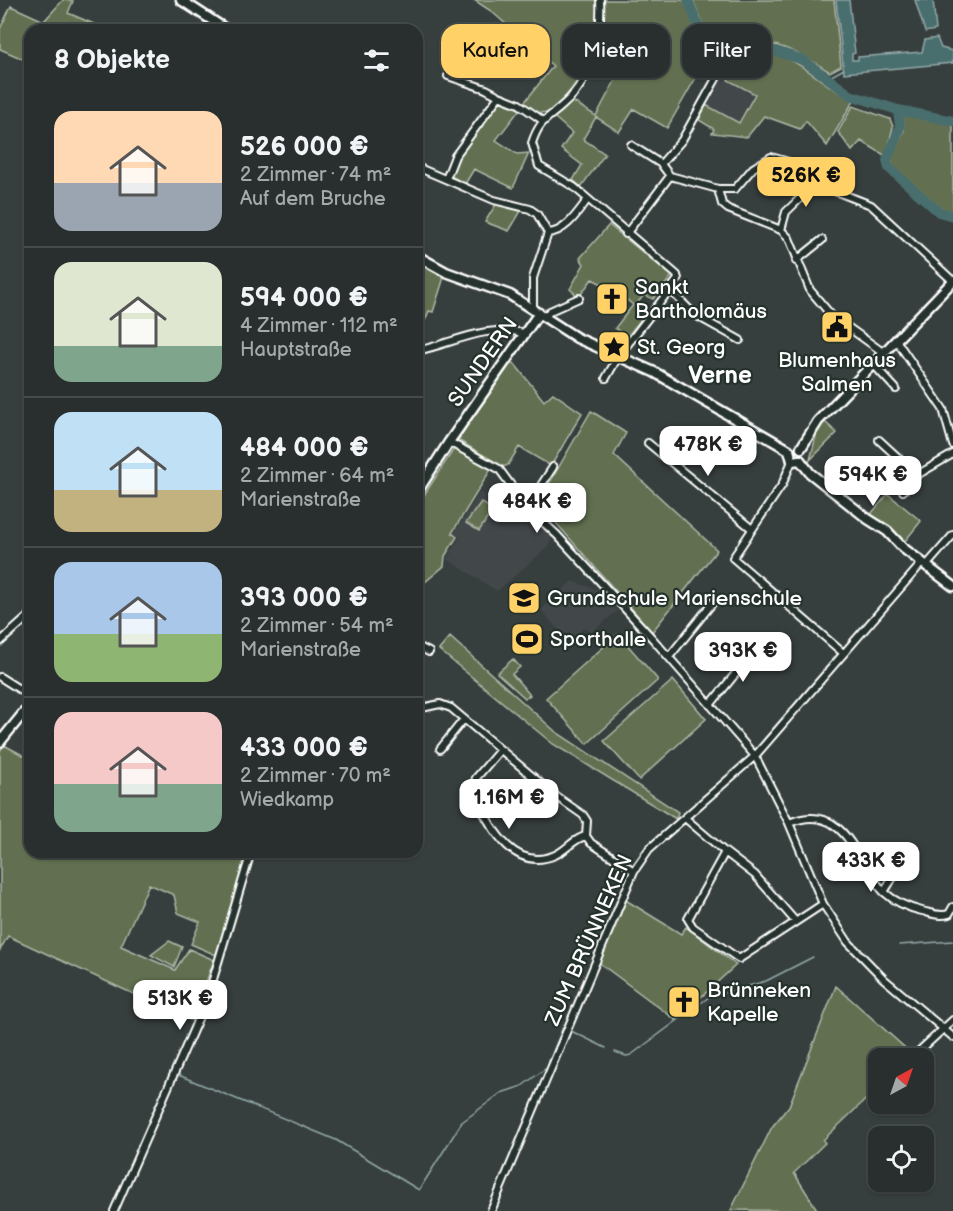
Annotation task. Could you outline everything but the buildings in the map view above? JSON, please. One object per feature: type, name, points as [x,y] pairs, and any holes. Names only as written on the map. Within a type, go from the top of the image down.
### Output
[{"type":"main road","points":[[181,0],[218,24]]},
{"type":"main road","points":[[423,259],[446,272],[510,295],[577,338],[654,372],[789,450]]},
{"type":"main road","points":[[801,448],[818,421],[953,281]]},
{"type":"main road","name":"SUNDERN","points":[[423,483],[539,313]]},
{"type":"main road","points":[[801,448],[794,446],[789,450],[788,456],[796,460],[868,519],[887,531],[924,565],[953,586]]},
{"type":"main road","points":[[796,460],[803,454],[801,448]]},
{"type":"main road","points":[[0,742],[24,712]]},
{"type":"street","points":[[600,0],[599,36],[594,58],[565,104],[542,120],[532,143],[540,166],[574,187],[677,275],[678,279],[618,357],[606,378]]},
{"type":"street","points":[[454,78],[486,88],[519,104],[542,120]]},
{"type":"street","points":[[661,164],[682,140],[716,78]]},
{"type":"street","points":[[446,179],[455,156],[499,96]]},
{"type":"street","points":[[631,145],[661,164],[670,176],[718,189],[735,189],[753,168],[771,157],[806,167],[835,191],[871,205],[953,281]]},
{"type":"street","points":[[423,169],[494,200],[530,209],[537,214],[548,233],[533,279],[539,313],[550,311],[579,298]]},
{"type":"street","points":[[627,234],[670,176]]},
{"type":"street","points":[[781,230],[786,212],[819,180]]},
{"type":"street","points":[[718,189],[722,204],[728,209],[781,230],[789,238],[796,261],[810,290],[831,315],[884,353]]},
{"type":"street","points":[[548,233],[559,230],[588,199]]},
{"type":"street","points":[[796,261],[822,240]]},
{"type":"street","points":[[670,290],[695,315],[740,340]]},
{"type":"street","points":[[423,350],[445,345],[481,331],[524,333]]},
{"type":"street","points":[[896,340],[943,409],[953,445]]},
{"type":"street","points":[[873,364],[896,389]]},
{"type":"street","points":[[879,440],[917,475]]},
{"type":"street","points":[[449,442],[499,469],[527,507],[557,535],[669,657],[755,756],[789,823],[823,904],[848,942],[884,979],[953,1037]]},
{"type":"street","points":[[648,443],[752,529]]},
{"type":"street","points":[[903,491],[917,475],[953,454]]},
{"type":"street","points":[[796,460],[733,558],[842,652]]},
{"type":"street","points":[[527,507],[553,467]]},
{"type":"street","name":"ZUM BRÜNNEKEN","points":[[491,1211],[634,871],[649,849],[755,756],[842,652],[953,535]]},
{"type":"street","points":[[669,657],[714,601]]},
{"type":"street","points":[[0,642],[24,620]]},
{"type":"street","points":[[710,705],[758,646]]},
{"type":"street","points":[[423,649],[429,652]]},
{"type":"street","points":[[0,677],[24,692]]},
{"type":"street","points":[[423,708],[440,704],[451,708],[557,797],[583,815],[587,821],[586,836],[591,843],[634,871]]},
{"type":"street","points":[[440,749],[464,719]]},
{"type":"street","points":[[500,750],[476,778],[472,791],[503,843],[520,855],[541,859],[555,856],[579,837],[586,836]]},
{"type":"street","points":[[789,823],[803,817],[820,818],[838,829],[853,843],[884,892],[910,908],[942,916],[949,914],[953,907]]},
{"type":"street","points":[[685,818],[755,875],[795,921]]},
{"type":"street","points":[[725,852],[688,919],[693,927],[739,958],[823,904]]},
{"type":"street","points":[[114,1211],[167,1085],[208,996],[249,858]]},
{"type":"street","points":[[884,892],[902,863]]},
{"type":"street","points":[[923,1048],[953,1020]]},
{"type":"shaded area","points":[[717,78],[729,78],[755,93],[739,123],[706,105],[706,99]]},
{"type":"shaded area","points":[[480,492],[554,535],[546,549],[497,591],[447,559],[460,537],[454,533]]},
{"type":"shaded area","points":[[572,581],[599,590],[617,611],[591,633],[585,627],[569,642],[541,610]]},
{"type":"green space","points":[[63,0],[73,1],[68,13],[94,24],[24,24],[24,59],[0,49],[0,29],[11,6],[44,21]]},
{"type":"green space","points":[[474,0],[597,0],[596,24],[562,24],[562,78],[579,78],[549,113],[535,112],[523,104],[544,78],[550,78],[550,70],[553,66],[550,63],[550,24],[506,24]]},
{"type":"green space","points":[[603,0],[683,0],[694,24],[682,24],[682,78],[696,78],[667,128],[634,109],[619,132],[596,117],[583,139],[605,154],[581,187],[573,180],[582,165],[561,149],[572,133],[554,117],[572,101],[596,116],[616,78],[670,78],[670,24],[602,24]]},
{"type":"green space","points":[[693,0],[834,0],[841,66],[830,72],[793,51],[771,45],[771,24],[702,24]]},
{"type":"green space","points":[[771,54],[774,54],[796,63],[854,100],[827,146],[806,121],[800,129],[764,116],[747,137],[712,133],[714,129],[699,120],[706,105],[739,123],[755,94],[728,80],[729,78],[771,78]]},
{"type":"green space","points":[[499,101],[520,109],[496,140],[517,154],[529,153],[513,188],[474,169],[465,184],[451,176],[452,169],[470,137]]},
{"type":"green space","points":[[853,106],[890,119],[893,127],[886,156],[861,141],[852,151],[838,132]]},
{"type":"green space","points":[[903,114],[953,124],[953,212],[943,210],[893,168],[891,157],[904,130]]},
{"type":"green space","points":[[496,204],[521,211],[509,231],[485,222]]},
{"type":"green space","points":[[609,225],[672,276],[653,299],[644,295],[635,306],[645,314],[627,337],[615,328],[633,305],[613,290],[592,279],[579,297],[570,289],[584,264],[580,258]]},
{"type":"green space","points":[[423,265],[444,277],[433,312],[429,311],[423,326]]},
{"type":"green space","points":[[510,358],[544,401],[553,393],[582,413],[551,466],[519,447],[508,465],[503,467],[458,440]]},
{"type":"green space","points":[[591,411],[626,433],[614,455],[717,550],[652,632],[542,507],[541,498]]},
{"type":"green space","points":[[824,421],[837,433],[810,460],[817,432]]},
{"type":"green space","points":[[455,447],[491,469],[452,533],[457,537],[445,556],[444,566],[423,582],[423,497]]},
{"type":"green space","points":[[888,494],[921,521],[905,541],[871,514]]},
{"type":"green space","points":[[481,502],[493,510],[479,531],[466,523]]},
{"type":"green space","points":[[618,634],[658,680],[587,744],[546,698]]},
{"type":"green space","points":[[450,637],[556,732],[678,812],[676,819],[553,744],[439,650]]},
{"type":"green space","points":[[513,659],[520,667],[512,674],[530,695],[525,698],[497,673]]},
{"type":"green space","points":[[673,680],[706,719],[639,780],[604,741]]},
{"type":"green space","points":[[4,745],[24,756],[24,858],[245,858],[216,955],[191,944],[200,922],[178,913],[174,895],[149,884],[121,946],[175,970],[189,949],[214,960],[192,1021],[8,936],[0,950],[0,751]]},
{"type":"green space","points":[[624,899],[681,934],[686,927],[736,965],[676,1020],[598,962]]},
{"type":"green space","points":[[169,941],[182,947],[174,967],[151,955]]},
{"type":"green space","points":[[836,986],[905,1048],[868,1048],[868,1097],[823,1140],[825,1143],[794,1173],[818,1211],[731,1210],[772,1127],[789,1106]]},
{"type":"water","points":[[836,0],[849,0],[855,53],[852,54],[852,60],[858,60],[858,57],[922,52],[925,40],[937,38],[941,48],[953,51],[953,63],[844,73]]},
{"type":"water","points":[[915,0],[933,0],[936,30],[925,32]]},
{"type":"waterway","points":[[688,0],[703,38],[710,47],[772,50],[803,60],[850,95],[898,110],[953,121]]},
{"type":"waterway","points":[[826,79],[844,69]]},
{"type":"waterway","points":[[898,110],[900,127],[887,160],[889,168],[939,212],[953,216]]},
{"type":"waterway","points":[[899,945],[953,941]]},
{"type":"waterway","points":[[615,1052],[626,1056],[631,1055],[709,997],[766,981],[813,957]]},
{"type":"waterway","points":[[549,1061],[563,1027]]},
{"type":"waterway","points":[[571,1031],[606,1048]]},
{"type":"waterway","points":[[176,1074],[336,1140],[419,1190],[462,1122],[501,1093],[522,1086],[545,1069]]},
{"type":"place","name":"Sankt Bartholomäus","points":[[612,299]]},
{"type":"place","name":"Blumenhaus Salmen","points":[[837,327]]},
{"type":"place","name":"St. Georg","points":[[614,347]]},
{"type":"place","name":"Grundschule Marienschule","points":[[524,598]]},
{"type":"place","name":"Sporthalle","points":[[527,639]]},
{"type":"place","name":"Brünneken Kapelle","points":[[684,1002]]},
{"type":"district","name":"Verne","points":[[720,375]]}]
